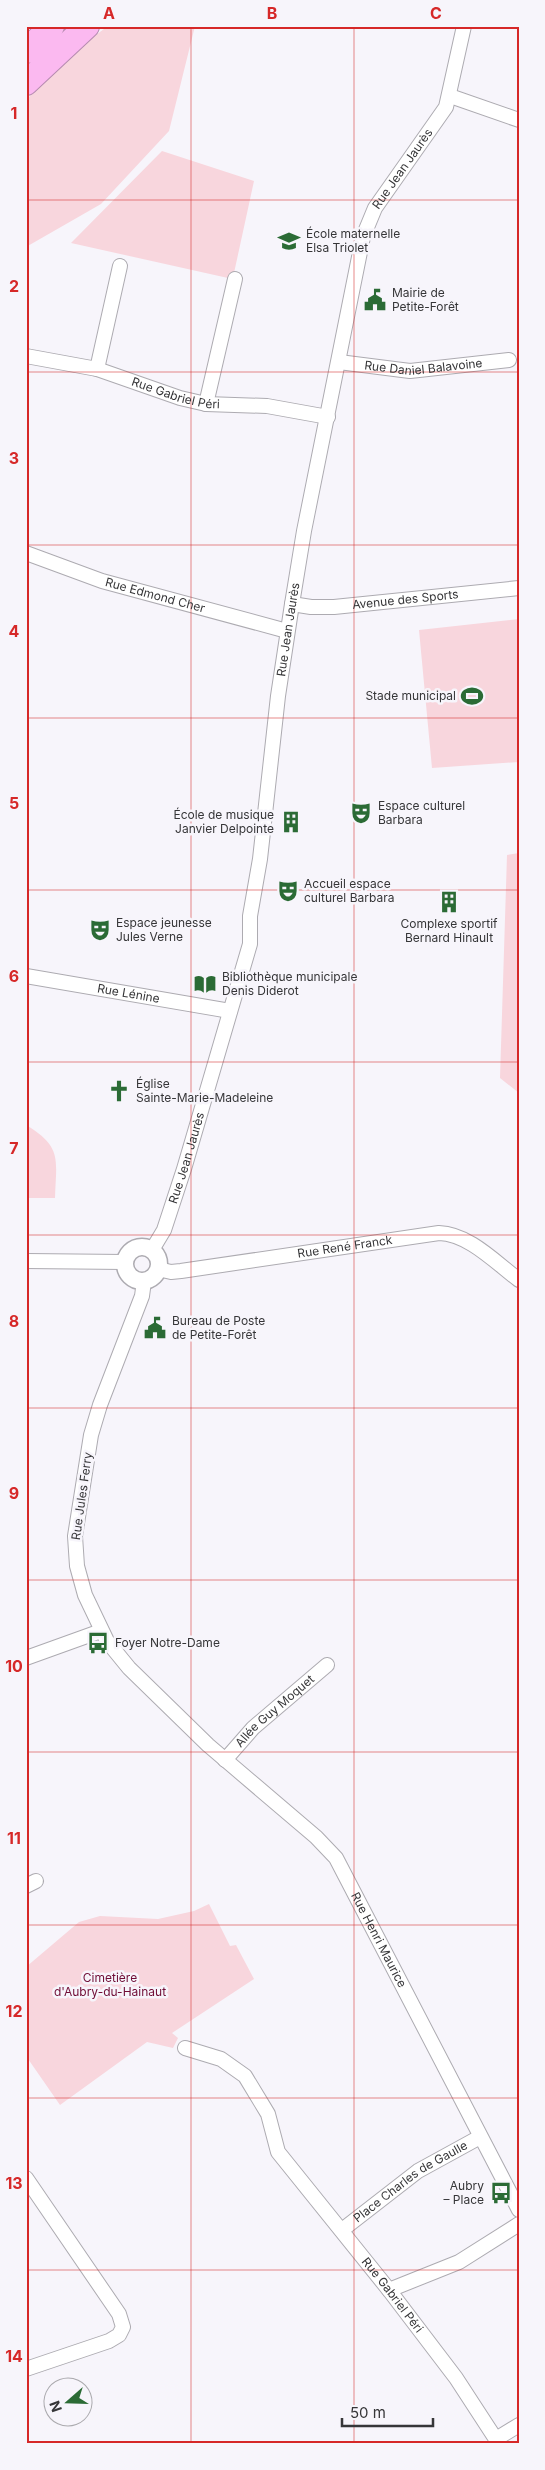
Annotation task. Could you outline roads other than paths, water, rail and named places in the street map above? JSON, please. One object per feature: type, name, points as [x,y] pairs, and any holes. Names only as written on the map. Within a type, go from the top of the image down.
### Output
[{"type":"highway","points":[[26,51],[52,26]]},
{"type":"highway","points":[[26,83],[87,26]]},
{"type":"street","name":"Rue Jean Jaurès","points":[[152,1250],[161,1236],[169,1215],[250,944],[251,911],[261,854],[287,631],[339,362],[351,288],[368,221],[394,179],[442,114],[450,96],[464,26]]},
{"type":"street","points":[[450,96],[519,120]]},
{"type":"street","points":[[97,370],[120,266]]},
{"type":"street","points":[[206,404],[235,279]]},
{"type":"street","name":"Rue Gabriel Péri","points":[[26,356],[97,370],[180,398],[206,404],[267,406],[328,417]]},
{"type":"street","name":"Rue Daniel Balavoine","points":[[339,362],[410,371],[509,360]]},
{"type":"street","name":"Rue Edmond Cher","points":[[26,553],[102,581],[287,631]]},
{"type":"street","name":"Avenue des Sports","points":[[292,604],[311,607],[334,607],[519,588]]},
{"type":"street","name":"Rue Lénine","points":[[26,976],[230,1011]]},
{"type":"street","name":"Rue René Franck","points":[[158,1269],[171,1272],[439,1233],[465,1240],[519,1280]]},
{"type":"street","points":[[142,1247],[152,1250],[158,1258],[158,1269],[153,1277],[144,1281],[130,1276],[125,1262],[129,1253],[142,1247]]},
{"type":"street","points":[[26,1261],[125,1262]]},
{"type":"street","name":"Rue Jules Ferry","points":[[144,1281],[142,1296],[94,1424],[76,1525],[77,1566],[85,1595],[101,1631],[122,1660],[178,1716]]},
{"type":"street","points":[[26,1658],[101,1631]]},
{"type":"street","name":"Allée Guy Moquet","points":[[225,1760],[253,1728],[327,1665]]},
{"type":"street","name":"Rue Henri Maurice","points":[[178,1716],[225,1760],[316,1837],[336,1858],[519,2210]]},
{"type":"street","name":"Rue Gabriel Péri","points":[[185,2048],[221,2059],[244,2076],[268,2114],[278,2152],[342,2230],[456,2378],[498,2442]]},
{"type":"street","name":"Place Charles de Gaulle","points":[[342,2230],[418,2171],[480,2137]]},
{"type":"street","points":[[26,2178],[120,2314],[123,2322],[122,2331],[109,2341],[26,2369]]},
{"type":"street","points":[[389,2290],[459,2262],[519,2224]]},
{"type":"street","points":[[498,2442],[519,2425]]},
{"type":"place","name":"École maternelle Elsa Triolet","points":[[289,241]]},
{"type":"place","name":"Mairie de Petite-Forêt","points":[[375,300]]},
{"type":"place","name":"Stade municipal","points":[[472,696]]},
{"type":"place","name":"Espace culturel Barbara","points":[[361,813]]},
{"type":"place","name":"École de musique Janvier Delpointe","points":[[291,822]]},
{"type":"place","name":"Accueil espace culturel Barbara","points":[[288,891]]},
{"type":"place","name":"Complexe sportif Bernard Hinault","points":[[449,902]]},
{"type":"place","name":"Espace jeunesse Jules Verne","points":[[100,930]]},
{"type":"place","name":"Bibliothèque municipale Denis Diderot","points":[[205,984]]},
{"type":"place","name":"Église Sainte-Marie-Madeleine","points":[[119,1091]]},
{"type":"place","name":"Bureau de Poste de Petite-Forêt","points":[[155,1328]]},
{"type":"place","name":"Foyer Notre-Dame","points":[[98,1643]]},
{"type":"place","name":"Aubry – Place","points":[[501,2193]]},
{"type":"park label","name":"Cimetière d'Aubry-du-Hainaut","points":[[110,1985]]}]
